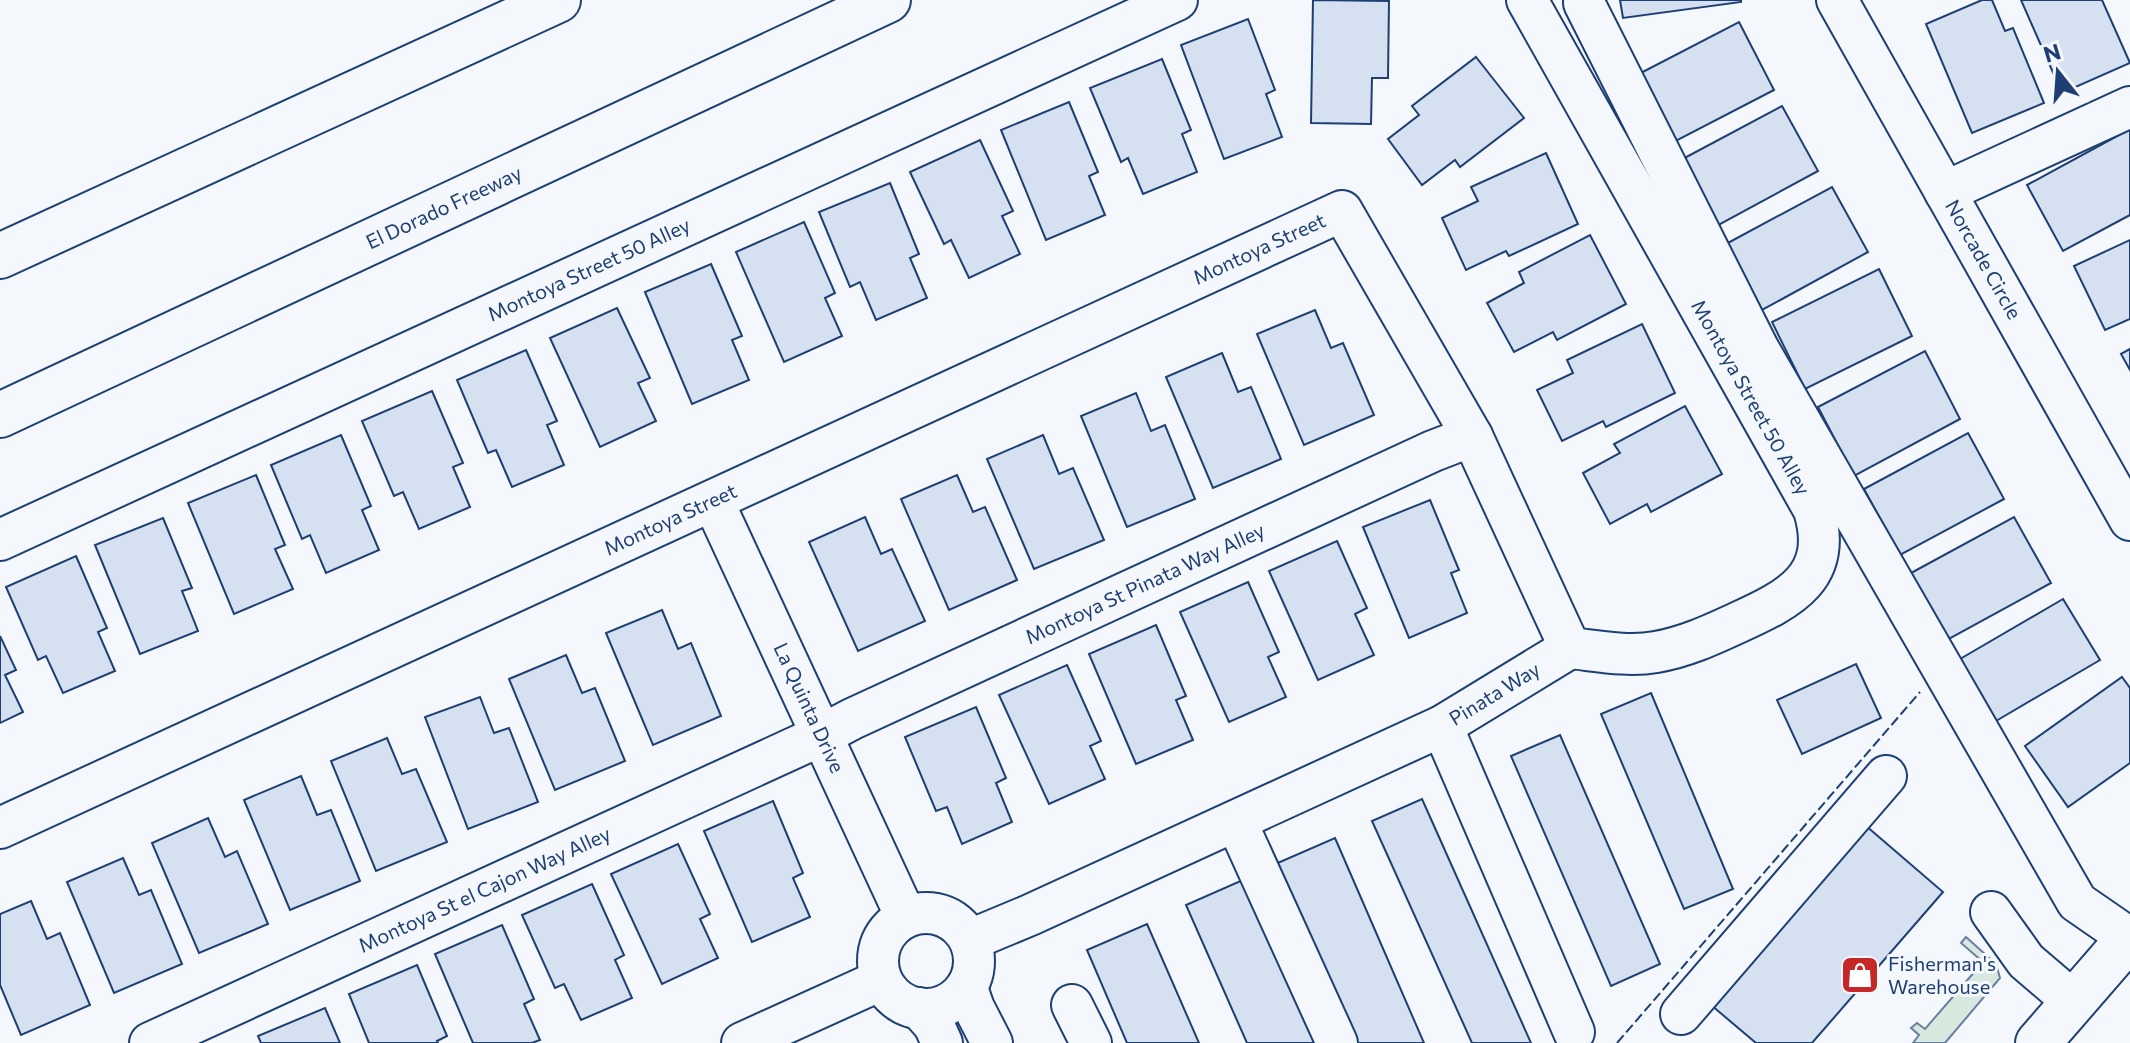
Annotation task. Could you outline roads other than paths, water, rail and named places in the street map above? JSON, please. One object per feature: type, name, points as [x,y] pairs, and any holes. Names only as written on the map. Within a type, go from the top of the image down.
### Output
[{"type":"main road","points":[[0,256],[558,0]]},
{"type":"main road","name":"El Dorado Freeway","points":[[0,415],[888,0]]},
{"type":"main road","points":[[2038,1043],[2130,938]]},
{"type":"street","name":"Montoya Street 50 Alley","points":[[0,540],[1177,0]]},
{"type":"street","name":"Montoya Street 50 Alley","points":[[1527,0],[1814,510],[1818,523],[1818,548],[1811,571],[1796,592],[1776,605],[1702,639],[1666,650],[1631,654],[1570,648]]},
{"type":"street","points":[[1585,0],[1758,348],[2077,902],[2130,938]]},
{"type":"street","name":"Norcade Circle","points":[[1837,0],[2130,520]]},
{"type":"street","points":[[1945,192],[2130,107]]},
{"type":"street","name":"Montoya Street","points":[[0,828],[1342,211],[1472,436]]},
{"type":"street","points":[[1472,436],[1570,648]]},
{"type":"street","name":"Montoya St Pinata Way Alley","points":[[820,736],[1433,451],[1472,436]]},
{"type":"street","name":"La Quinta Drive","points":[[713,501],[906,917]]},
{"type":"street","name":"Pinata Way","points":[[970,940],[1442,726],[1570,648]]},
{"type":"street","points":[[1442,726],[1574,1032]]},
{"type":"street","name":"Montoya St el Cajon Way Alley","points":[[150,1043],[820,736]]},
{"type":"street","points":[[1681,1014],[1886,776]]},
{"type":"street","points":[[1236,821],[1337,1043]]},
{"type":"street","points":[[1991,912],[2026,961],[2074,1002]]},
{"type":"street","points":[[931,913],[943,916],[954,921],[970,940],[974,965],[967,988],[943,1006],[928,1009],[900,1002],[881,980],[878,950],[893,925],[906,917],[931,913]]},
{"type":"street","points":[[742,1043],[881,980]]},
{"type":"street","points":[[967,988],[992,1043]]},
{"type":"street","points":[[1072,1005],[1091,1043]]},
{"type":"street","points":[[919,1008],[934,1025],[942,1043]]},
{"type":"place","name":"Fisherman's Warehouse","points":[[1860,975]]}]
